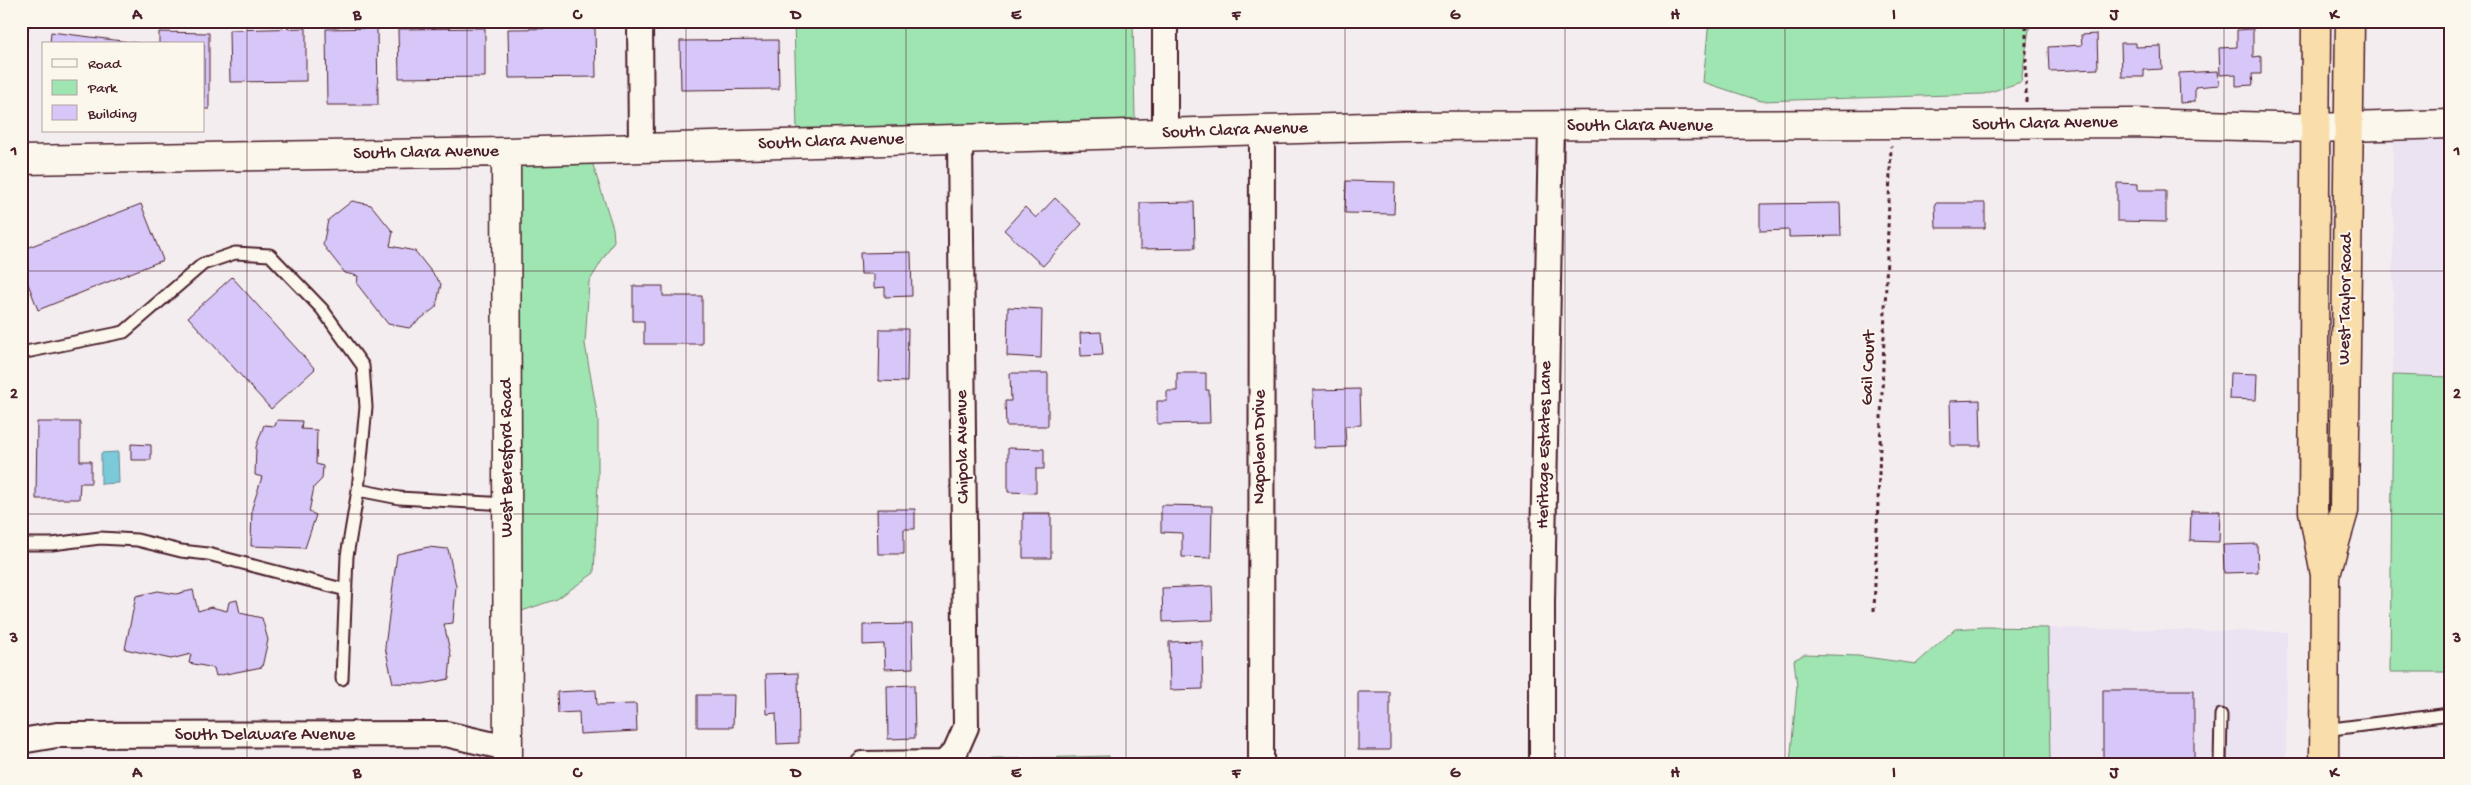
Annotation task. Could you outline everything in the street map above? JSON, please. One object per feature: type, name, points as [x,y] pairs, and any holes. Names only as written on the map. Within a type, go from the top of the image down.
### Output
[{"type":"highway","name":"West Taylor Road","points":[[2316,21],[2313,511],[2325,575],[2324,764]]},
{"type":"highway","name":"West Taylor Road","points":[[2325,575],[2344,511],[2350,21]]},
{"type":"street","points":[[640,21],[641,148]]},
{"type":"street","points":[[1165,21],[1165,133]]},
{"type":"street","name":"South Clara Avenue","points":[[21,160],[506,152],[1262,129],[2134,123],[2314,128],[2450,124]]},
{"type":"street","name":"Heritage Estates Lane","points":[[1542,764],[1542,601],[1551,126]]},
{"type":"street","name":"Napoleon Drive","points":[[1261,764],[1262,129]]},
{"type":"street","name":"Chipola Avenue","points":[[862,764],[944,762],[955,752],[966,727],[960,139]]},
{"type":"street","name":"West Beresford Road","points":[[506,152],[508,756]]},
{"type":"street","name":"South Delaware Avenue","points":[[21,741],[57,735],[446,734],[508,756]]},
{"type":"lane","points":[[21,353],[124,332],[202,264],[235,253],[270,255],[322,309],[363,366],[366,408],[358,490],[348,556],[342,679]]},
{"type":"lane","points":[[358,490],[399,498],[507,504]]},
{"type":"lane","points":[[21,544],[52,544],[100,538],[137,540],[181,551],[208,554],[346,590]]},
{"type":"lane","points":[[2324,730],[2450,714]]},
{"type":"lane","points":[[2220,715],[2220,764]]},
{"type":"path","points":[[2025,125],[2026,21]]},
{"type":"path","name":"Gail Court","points":[[1874,611],[1892,126]]},
{"type":"shaded area","points":[[2450,137],[2450,377],[2393,375],[2393,138]]},
{"type":"shaded area","points":[[2048,628],[2287,632],[2286,764],[2050,764]]},
{"type":"green space","points":[[794,21],[1133,21],[1135,119],[797,130]]},
{"type":"green space","points":[[1709,21],[2030,21],[2030,23],[2021,82],[1984,94],[1761,101],[1703,82]]},
{"type":"green space","points":[[591,159],[613,228],[614,241],[589,282],[585,344],[598,419],[598,482],[594,573],[557,599],[519,612],[518,161]]},
{"type":"green space","points":[[2393,375],[2450,377],[2450,672],[2390,672]]},
{"type":"green space","points":[[1984,627],[2048,628],[2050,764],[1790,764],[1797,686],[1794,660],[1805,654],[1858,656],[1916,664],[1955,629]]},
{"type":"green space","points":[[1109,756],[1109,764],[962,764],[964,760]]},
{"type":"water","points":[[118,452],[119,483],[101,484],[101,453]]},
{"type":"building","points":[[21,21],[29,21],[21,82]]},
{"type":"building","points":[[306,28],[306,81],[230,82],[229,30]]},
{"type":"building","points":[[377,28],[378,105],[327,105],[326,29]]},
{"type":"building","points":[[485,28],[485,77],[399,78],[398,29]]},
{"type":"building","points":[[595,28],[596,77],[509,78],[508,29]]},
{"type":"building","points":[[2253,29],[2253,57],[2261,56],[2261,74],[2252,74],[2253,85],[2236,86],[2236,74],[2220,75],[2219,48],[2237,47],[2237,30]]},
{"type":"building","points":[[51,32],[130,42],[50,42]]},
{"type":"building","points":[[159,32],[209,33],[209,109],[205,109],[205,42],[159,42]]},
{"type":"building","points":[[2097,34],[2098,69],[2049,71],[2048,47],[2082,45],[2081,35]]},
{"type":"building","points":[[778,40],[779,89],[681,90],[680,41]]},
{"type":"building","points":[[2121,43],[2136,43],[2136,47],[2161,46],[2162,69],[2144,70],[2144,77],[2122,77]]},
{"type":"building","points":[[2218,71],[2219,85],[2195,87],[2195,102],[2180,103],[2179,73]]},
{"type":"building","points":[[1346,181],[1395,182],[1394,214],[1345,213]]},
{"type":"building","points":[[2117,183],[2138,184],[2138,190],[2166,190],[2166,222],[2117,221]]},
{"type":"building","points":[[1055,198],[1082,224],[1043,266],[1004,230],[1025,207],[1036,218]]},
{"type":"building","points":[[352,201],[371,205],[393,232],[390,246],[415,251],[441,284],[436,307],[409,328],[388,324],[357,284],[358,276],[345,273],[323,245],[328,220]]},
{"type":"building","points":[[1194,202],[1195,248],[1140,249],[1140,203]]},
{"type":"building","points":[[1840,203],[1841,236],[1789,237],[1789,230],[1760,231],[1760,204]]},
{"type":"building","points":[[1935,203],[1985,203],[1985,228],[1936,228]]},
{"type":"building","points":[[141,204],[163,260],[38,310],[22,268],[26,267],[21,250]]},
{"type":"building","points":[[911,252],[912,296],[885,297],[885,287],[874,288],[874,274],[861,274],[860,253]]},
{"type":"building","points":[[232,277],[315,369],[271,409],[188,317]]},
{"type":"building","points":[[633,286],[663,286],[663,296],[702,296],[702,344],[644,344],[644,321],[633,321]]},
{"type":"building","points":[[1008,307],[1042,309],[1041,358],[1007,356]]},
{"type":"building","points":[[880,329],[908,329],[907,382],[879,381]]},
{"type":"building","points":[[1101,332],[1103,355],[1081,356],[1080,333]]},
{"type":"building","points":[[1010,373],[1048,373],[1048,426],[1006,426],[1005,401],[1011,401]]},
{"type":"building","points":[[1177,373],[1206,373],[1206,390],[1209,390],[1210,423],[1157,424],[1157,401],[1167,401],[1167,391],[1177,391]]},
{"type":"building","points":[[2230,373],[2257,374],[2256,400],[2229,399]]},
{"type":"building","points":[[1360,389],[1361,425],[1345,426],[1346,447],[1314,448],[1313,390]]},
{"type":"building","points":[[1980,400],[1981,446],[1951,446],[1950,401]]},
{"type":"building","points":[[277,420],[302,421],[301,429],[317,430],[316,464],[323,466],[322,479],[314,487],[309,512],[316,515],[305,548],[251,546],[252,508],[262,477],[255,475],[256,447],[264,425],[275,426]]},
{"type":"building","points":[[37,422],[80,422],[80,461],[91,461],[91,483],[80,483],[79,499],[36,499]]},
{"type":"building","points":[[131,444],[151,445],[151,460],[131,460]]},
{"type":"building","points":[[1008,448],[1044,449],[1044,469],[1036,469],[1036,493],[1008,492]]},
{"type":"building","points":[[1161,505],[1212,506],[1211,558],[1182,557],[1182,533],[1161,532]]},
{"type":"building","points":[[877,509],[915,509],[915,529],[904,529],[904,554],[878,554]]},
{"type":"building","points":[[2191,511],[2220,511],[2219,542],[2190,541]]},
{"type":"building","points":[[1023,513],[1051,513],[1051,558],[1023,558]]},
{"type":"building","points":[[2257,544],[2258,572],[2224,573],[2223,545]]},
{"type":"building","points":[[428,547],[448,549],[456,586],[453,623],[444,624],[451,656],[449,679],[423,684],[393,683],[385,647],[397,554]]},
{"type":"building","points":[[1212,586],[1213,620],[1163,622],[1162,588]]},
{"type":"building","points":[[193,590],[198,611],[211,607],[227,611],[229,602],[237,600],[240,613],[262,618],[268,640],[262,667],[216,676],[214,668],[189,663],[191,654],[171,659],[125,649],[136,596],[158,591],[176,594]]},
{"type":"building","points":[[912,624],[913,668],[885,669],[884,644],[863,645],[863,625]]},
{"type":"building","points":[[1202,641],[1203,689],[1170,690],[1169,642]]},
{"type":"building","points":[[798,673],[799,743],[777,744],[776,713],[767,714],[766,674]]},
{"type":"building","points":[[914,685],[915,738],[888,739],[887,686]]},
{"type":"building","points":[[596,690],[597,705],[636,704],[637,731],[580,734],[579,712],[558,713],[557,692]]},
{"type":"building","points":[[2103,690],[2194,690],[2194,764],[2103,764]]},
{"type":"building","points":[[1358,692],[1390,692],[1390,750],[1358,750]]},
{"type":"building","points":[[697,695],[734,695],[733,727],[697,727]]}]
